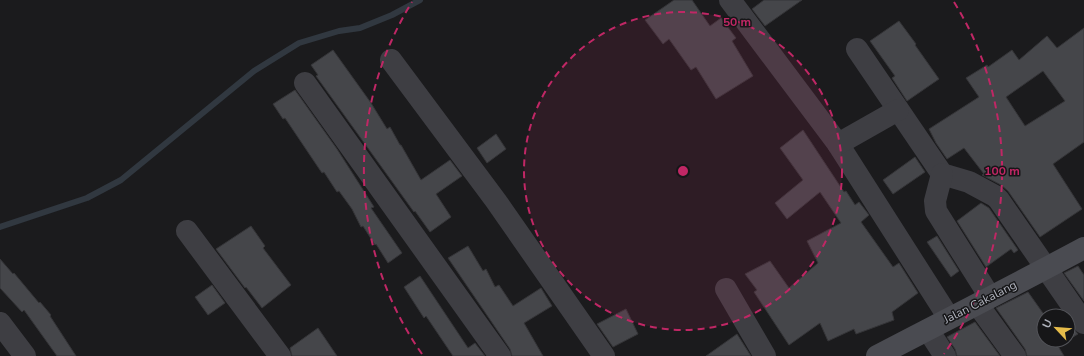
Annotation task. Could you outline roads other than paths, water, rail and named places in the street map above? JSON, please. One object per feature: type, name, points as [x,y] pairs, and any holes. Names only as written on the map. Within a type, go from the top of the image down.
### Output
[{"type":"street","points":[[730,0],[838,144],[949,318]]},
{"type":"street","points":[[857,48],[942,174],[969,182],[995,196],[1003,204],[1084,323]]},
{"type":"street","points":[[391,60],[496,201],[604,356]]},
{"type":"street","points":[[305,82],[500,356]]},
{"type":"street","points":[[838,144],[898,110]]},
{"type":"street","points":[[942,174],[935,201],[936,210],[1014,356]]},
{"type":"street","points":[[187,231],[280,356]]},
{"type":"street","name":"Jalan Cakalang","points":[[876,356],[1084,248]]},
{"type":"street","points":[[726,289],[765,356]]},
{"type":"street","points":[[0,323],[25,356]]},
{"type":"street","points":[[928,330],[945,356]]},
{"type":"waterway","points":[[0,227],[87,198],[121,180],[254,71],[299,43],[339,31],[360,28],[392,15],[420,0]]}]
